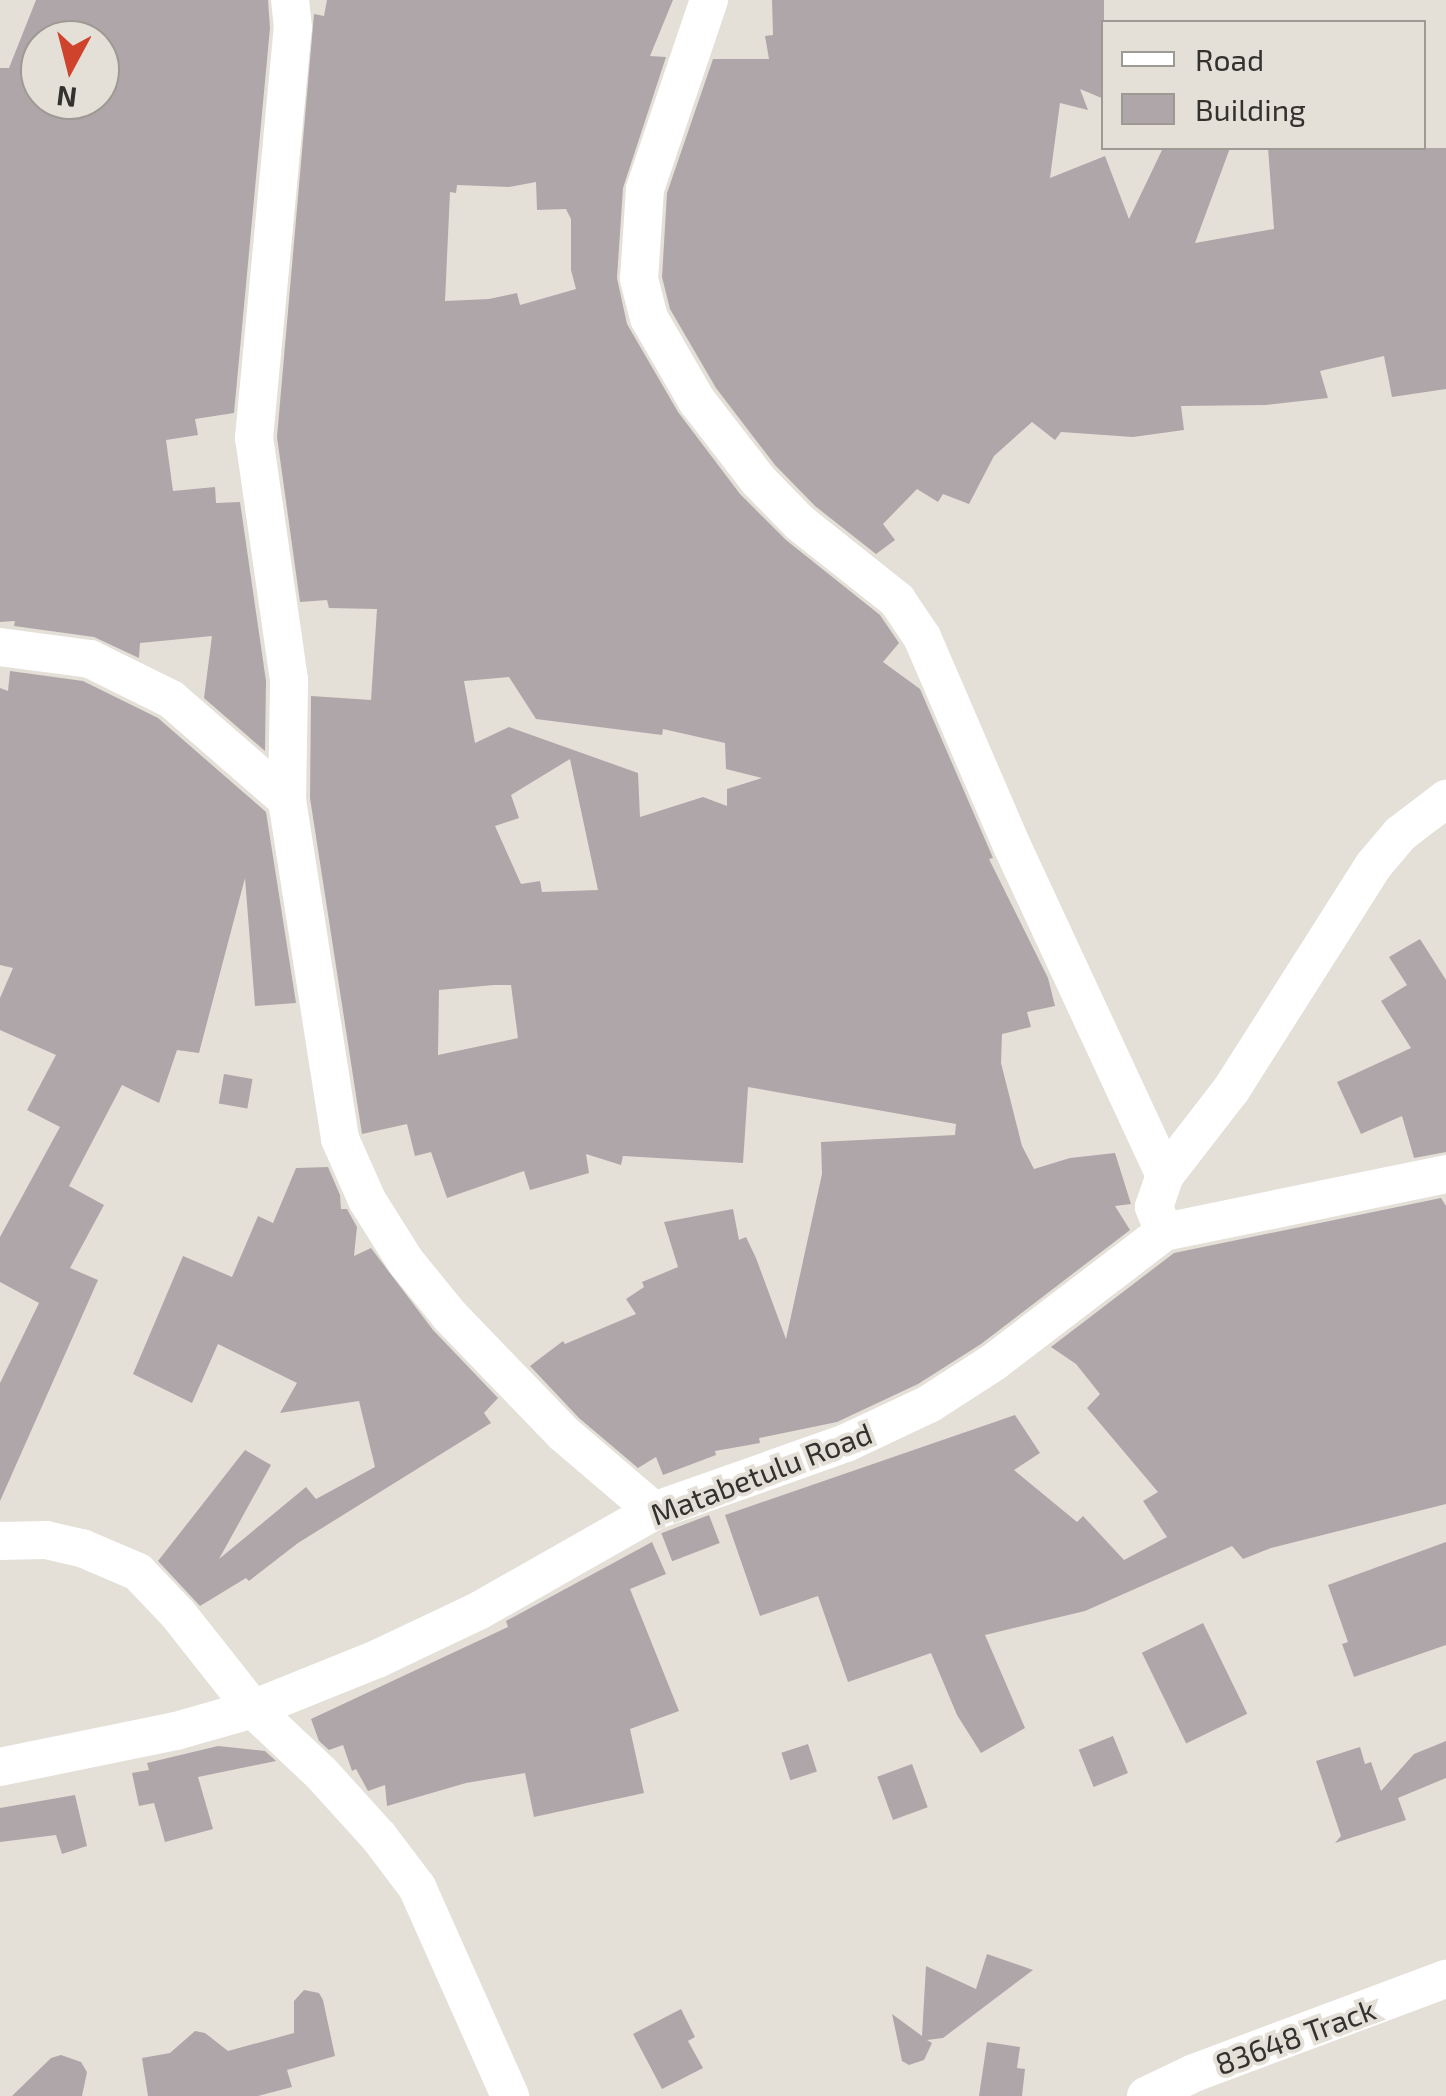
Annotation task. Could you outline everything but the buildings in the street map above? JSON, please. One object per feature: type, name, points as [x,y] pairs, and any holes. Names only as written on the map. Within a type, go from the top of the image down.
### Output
[{"type":"street","points":[[290,0],[293,28],[254,438],[290,680],[287,800],[340,1139],[367,1200],[406,1262],[450,1316],[564,1434],[654,1511]]},
{"type":"street","points":[[708,0],[645,189],[638,278],[649,318],[697,401],[758,480],[800,523],[896,600],[922,637],[1013,848],[1165,1176]]},
{"type":"street","points":[[0,647],[90,659],[170,699],[287,800]]},
{"type":"street","points":[[1164,1232],[1154,1207],[1165,1176],[1231,1090],[1373,866],[1400,834],[1446,799]]},
{"type":"street","name":"Matabetulu Road","points":[[0,1766],[253,1710],[377,1659],[480,1610],[654,1511],[846,1443],[929,1404],[994,1362],[1164,1232],[1446,1174]]},
{"type":"street","points":[[0,1541],[46,1540],[82,1548],[138,1572],[178,1614],[253,1710],[344,1798],[417,1888],[510,2096]]},
{"type":"street","name":"83648 Track","points":[[1146,2096],[1194,2073],[1446,1980]]}]
